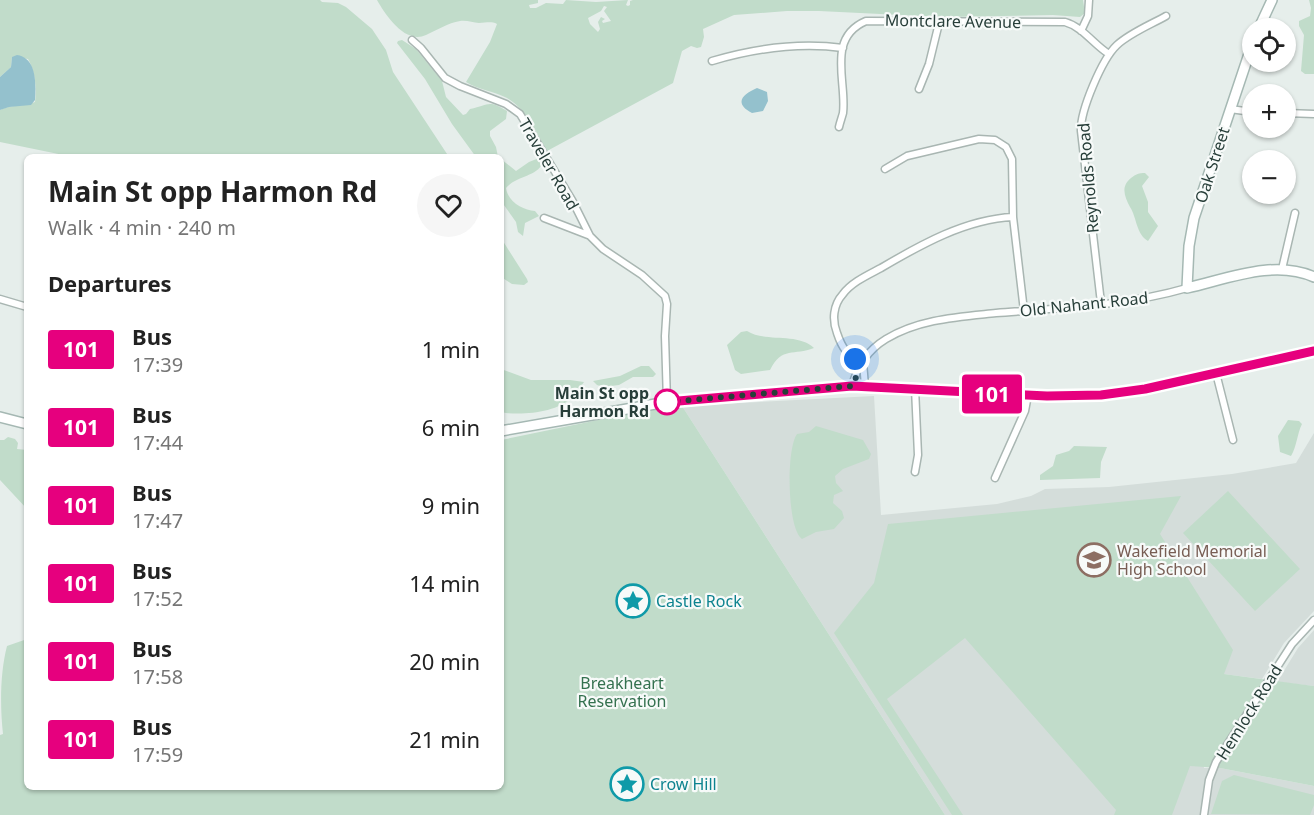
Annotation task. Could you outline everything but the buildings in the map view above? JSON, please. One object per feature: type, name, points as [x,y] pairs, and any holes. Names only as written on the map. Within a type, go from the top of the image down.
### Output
[{"type":"main road","points":[[1264,18],[1272,0]]},
{"type":"main road","name":"Oak Street","points":[[1187,288],[1188,254],[1194,218],[1243,72]]},
{"type":"main road","name":"Old Nahant Road","points":[[1187,288],[1259,271],[1282,269],[1299,271],[1314,277]]},
{"type":"main road","points":[[504,430],[667,402],[852,386],[1028,395],[1113,394],[1314,351]]},
{"type":"main road","points":[[0,417],[24,423]]},
{"type":"street","points":[[1081,31],[1088,16],[1089,0]]},
{"type":"street","name":"Reynolds Road","points":[[1101,303],[1080,125],[1083,111],[1109,54],[1125,39],[1166,16]]},
{"type":"street","name":"Montclare Avenue","points":[[843,48],[850,33],[866,21],[1063,22],[1071,24],[1098,48],[1109,54]]},
{"type":"street","points":[[919,88],[929,64],[939,23]]},
{"type":"street","name":"Traveler Road","points":[[412,40],[445,78],[506,104],[520,114],[572,200],[590,236]]},
{"type":"street","points":[[712,61],[787,45],[843,48],[840,76],[843,111],[839,127]]},
{"type":"street","points":[[1230,109],[1242,111]]},
{"type":"street","points":[[1296,113],[1314,114]]},
{"type":"street","points":[[885,169],[895,161],[907,156],[979,138],[995,140],[1006,147],[1012,159],[1013,217],[1024,311]]},
{"type":"street","points":[[1282,269],[1295,213]]},
{"type":"street","points":[[865,386],[863,362],[845,352],[836,329],[835,311],[838,300],[845,291],[878,269],[939,237],[985,221],[1013,217]]},
{"type":"street","points":[[544,218],[590,236],[603,249],[642,275],[666,298],[667,402]]},
{"type":"street","name":"Old Nahant Road","points":[[852,386],[863,362],[881,342],[919,325],[950,318],[1146,299],[1187,288]]},
{"type":"street","points":[[0,299],[24,306]]},
{"type":"street","points":[[1216,373],[1233,440]]},
{"type":"street","points":[[915,388],[918,455],[915,472]]},
{"type":"street","points":[[994,478],[1025,411],[1028,395]]},
{"type":"street","name":"Hemlock Road","points":[[1204,815],[1209,780],[1216,762],[1292,644],[1314,620]]},
{"type":"shaded area","points":[[874,396],[881,515],[997,504],[1031,496],[1045,489],[1109,487],[1232,474],[1296,463],[1314,433],[1314,611],[1284,643],[1262,679],[1193,670],[1204,768],[1220,768],[1314,786],[1314,815],[945,815],[682,406]]},
{"type":"shaded area","points":[[1314,630],[1314,686],[1277,682],[1298,648]]},
{"type":"green space","points":[[0,0],[320,0],[338,3],[372,29],[386,50],[393,72],[447,154],[58,154],[0,142],[0,110],[35,102],[36,91],[34,74],[28,59],[12,57],[11,67],[0,77]]},
{"type":"green space","points":[[377,0],[538,0],[538,3],[529,5],[530,8],[536,8],[546,3],[563,4],[566,0],[596,2],[628,0],[626,5],[628,6],[633,0],[1083,0],[1085,13],[1080,17],[1053,15],[942,17],[819,11],[734,15],[703,29],[704,37],[701,47],[691,46],[682,51],[673,83],[547,151],[530,122],[514,103],[466,82],[490,42],[497,24],[460,21],[426,35],[411,36],[390,20]],"holes":[[[604,6],[607,7],[604,11],[611,21],[603,23],[605,19],[601,17],[598,22],[600,29],[598,32],[590,24],[588,18],[601,11]]]},
{"type":"green space","points":[[1309,0],[1314,0],[1314,74],[1305,74],[1301,71],[1304,35],[1299,21],[1310,16]]},
{"type":"green space","points":[[402,40],[416,49],[442,81],[446,97],[463,115],[470,109],[488,104],[496,105],[507,111],[506,119],[490,131],[497,154],[474,154],[452,124],[425,79],[397,43]]},
{"type":"green space","points":[[539,158],[543,163],[536,171],[506,188],[513,201],[521,207],[535,211],[539,216],[525,223],[523,236],[518,232],[516,222],[504,205],[504,161],[516,171]]},
{"type":"green space","points":[[1145,173],[1149,177],[1142,186],[1148,202],[1148,212],[1158,226],[1148,241],[1139,230],[1124,192],[1131,178]]},
{"type":"green space","points":[[504,243],[528,282],[524,285],[512,284],[504,279]]},
{"type":"green space","points":[[747,331],[755,335],[799,340],[814,348],[784,355],[775,362],[770,370],[741,374],[735,370],[727,345],[741,332]]},
{"type":"green space","points":[[641,366],[649,366],[656,374],[653,377],[633,377],[619,385],[603,387],[593,381],[620,376]]},
{"type":"green space","points":[[504,370],[531,380],[584,382],[575,395],[559,406],[532,413],[504,413]]},
{"type":"green space","name":"Breakheart Reservation","points":[[682,406],[945,815],[0,815],[3,667],[7,646],[24,640],[24,790],[504,790],[504,439],[632,413]]},
{"type":"green space","points":[[1288,420],[1299,421],[1302,424],[1291,456],[1280,452],[1278,436]]},
{"type":"green space","points":[[816,426],[863,440],[871,454],[869,459],[843,469],[835,476],[836,483],[843,491],[834,495],[833,503],[842,511],[844,518],[834,529],[816,532],[802,539],[793,520],[791,505],[791,455],[797,434],[809,432]]},
{"type":"green space","points":[[8,437],[15,439],[18,443],[17,449],[24,450],[24,506],[0,480],[0,440]]},
{"type":"green space","points":[[1074,446],[1107,447],[1101,462],[1100,478],[1040,480],[1040,475],[1053,466],[1056,455],[1069,451]]},
{"type":"green space","points":[[1228,491],[1300,569],[1255,611],[1183,533]]},
{"type":"green space","points":[[1181,496],[1160,534],[1233,650],[1224,674],[1314,686],[1314,786],[1220,768],[1190,766],[1172,815],[1114,815],[1116,810],[965,638],[887,699],[963,815],[952,815],[834,633],[874,583],[888,524]]},
{"type":"green space","points":[[1234,775],[1314,795],[1314,805],[1310,815],[1211,814],[1222,781]]},
{"type":"water","points":[[17,55],[24,57],[32,66],[35,100],[31,105],[0,110],[0,77],[11,67],[12,57]]},
{"type":"water","points":[[757,88],[767,92],[768,101],[763,111],[752,113],[743,106],[742,99]]},
{"type":"bus line","name":"101","points":[[667,402],[852,386],[990,394],[1101,395],[1145,389],[1314,351]]},
{"type":"place","name":"Main St opp Harmon Rd","points":[[667,402]]},
{"type":"place","name":"Wakefield Memorial High School","points":[[1094,560]]},
{"type":"place","name":"Castle Rock","points":[[633,601]]},
{"type":"place","name":"Crow Hill","points":[[627,784]]},
{"type":"route","points":[[667,402],[852,386],[863,362],[855,359]]}]
